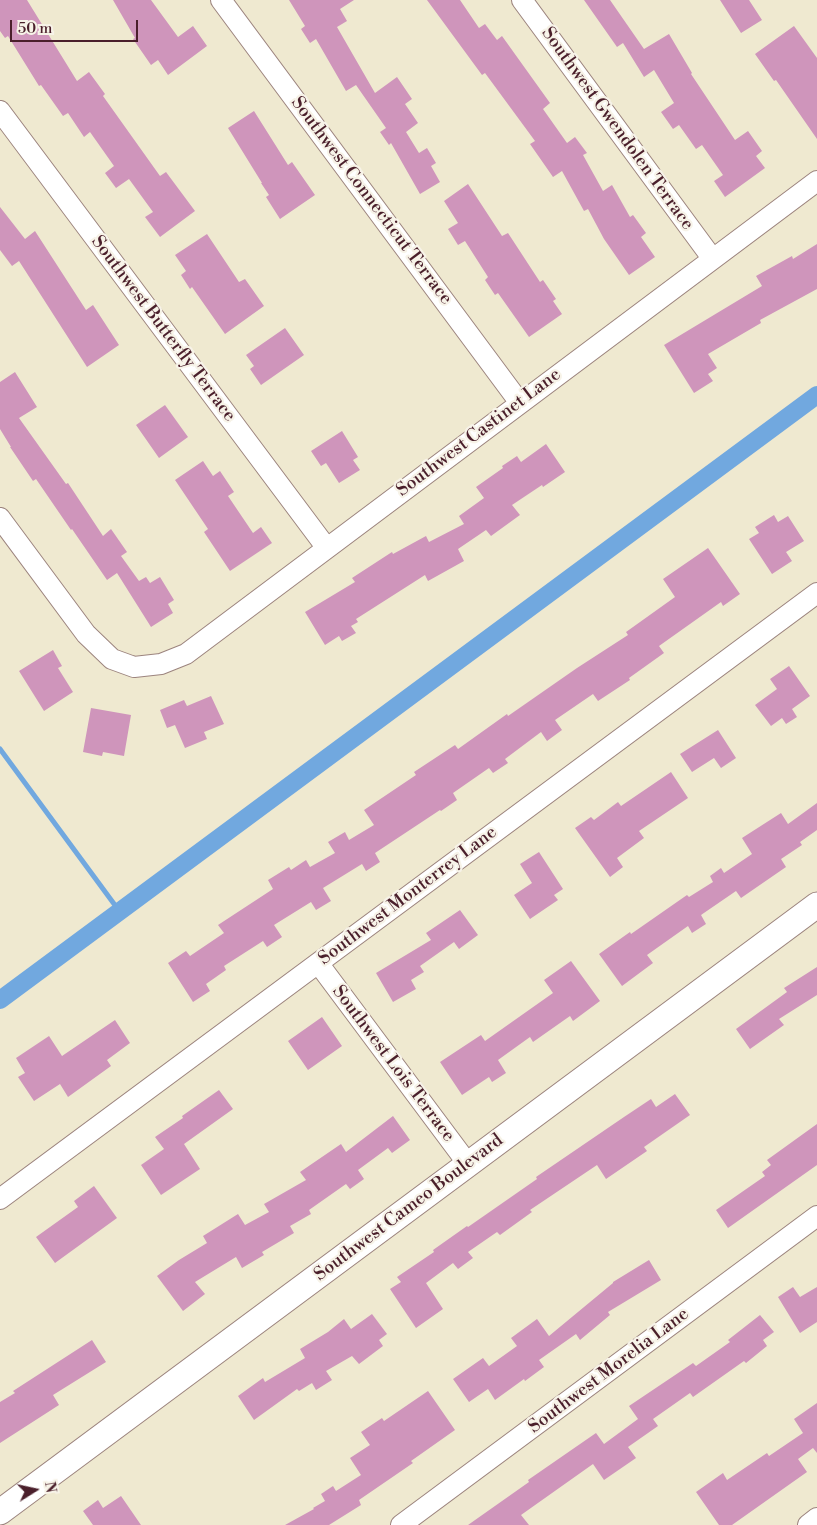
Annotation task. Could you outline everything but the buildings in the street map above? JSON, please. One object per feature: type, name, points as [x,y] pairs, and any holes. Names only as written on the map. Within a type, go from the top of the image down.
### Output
[{"type":"street","name":"Southwest Connecticut Terrace","points":[[221,0],[520,403]]},
{"type":"street","name":"Southwest Gwendolen Terrace","points":[[522,0],[712,258]]},
{"type":"street","name":"Southwest Butterfly Terrace","points":[[0,111],[326,547]]},
{"type":"street","name":"Southwest Castinet Lane","points":[[0,518],[86,634],[112,659],[134,667],[162,664],[186,654],[326,547],[817,181]]},
{"type":"street","name":"Southwest Monterrey Lane","points":[[0,1199],[817,593]]},
{"type":"street","name":"Southwest Cameo Boulevard","points":[[0,1512],[817,904]]},
{"type":"street","name":"Southwest Lois Terrace","points":[[318,963],[468,1164]]},
{"type":"street","name":"Southwest Morelia Lane","points":[[401,1525],[817,1216]]},
{"type":"street","points":[[808,1525],[817,1518]]},
{"type":"waterway","points":[[0,1000],[817,395]]},
{"type":"waterway","points":[[0,749],[120,912]]}]
